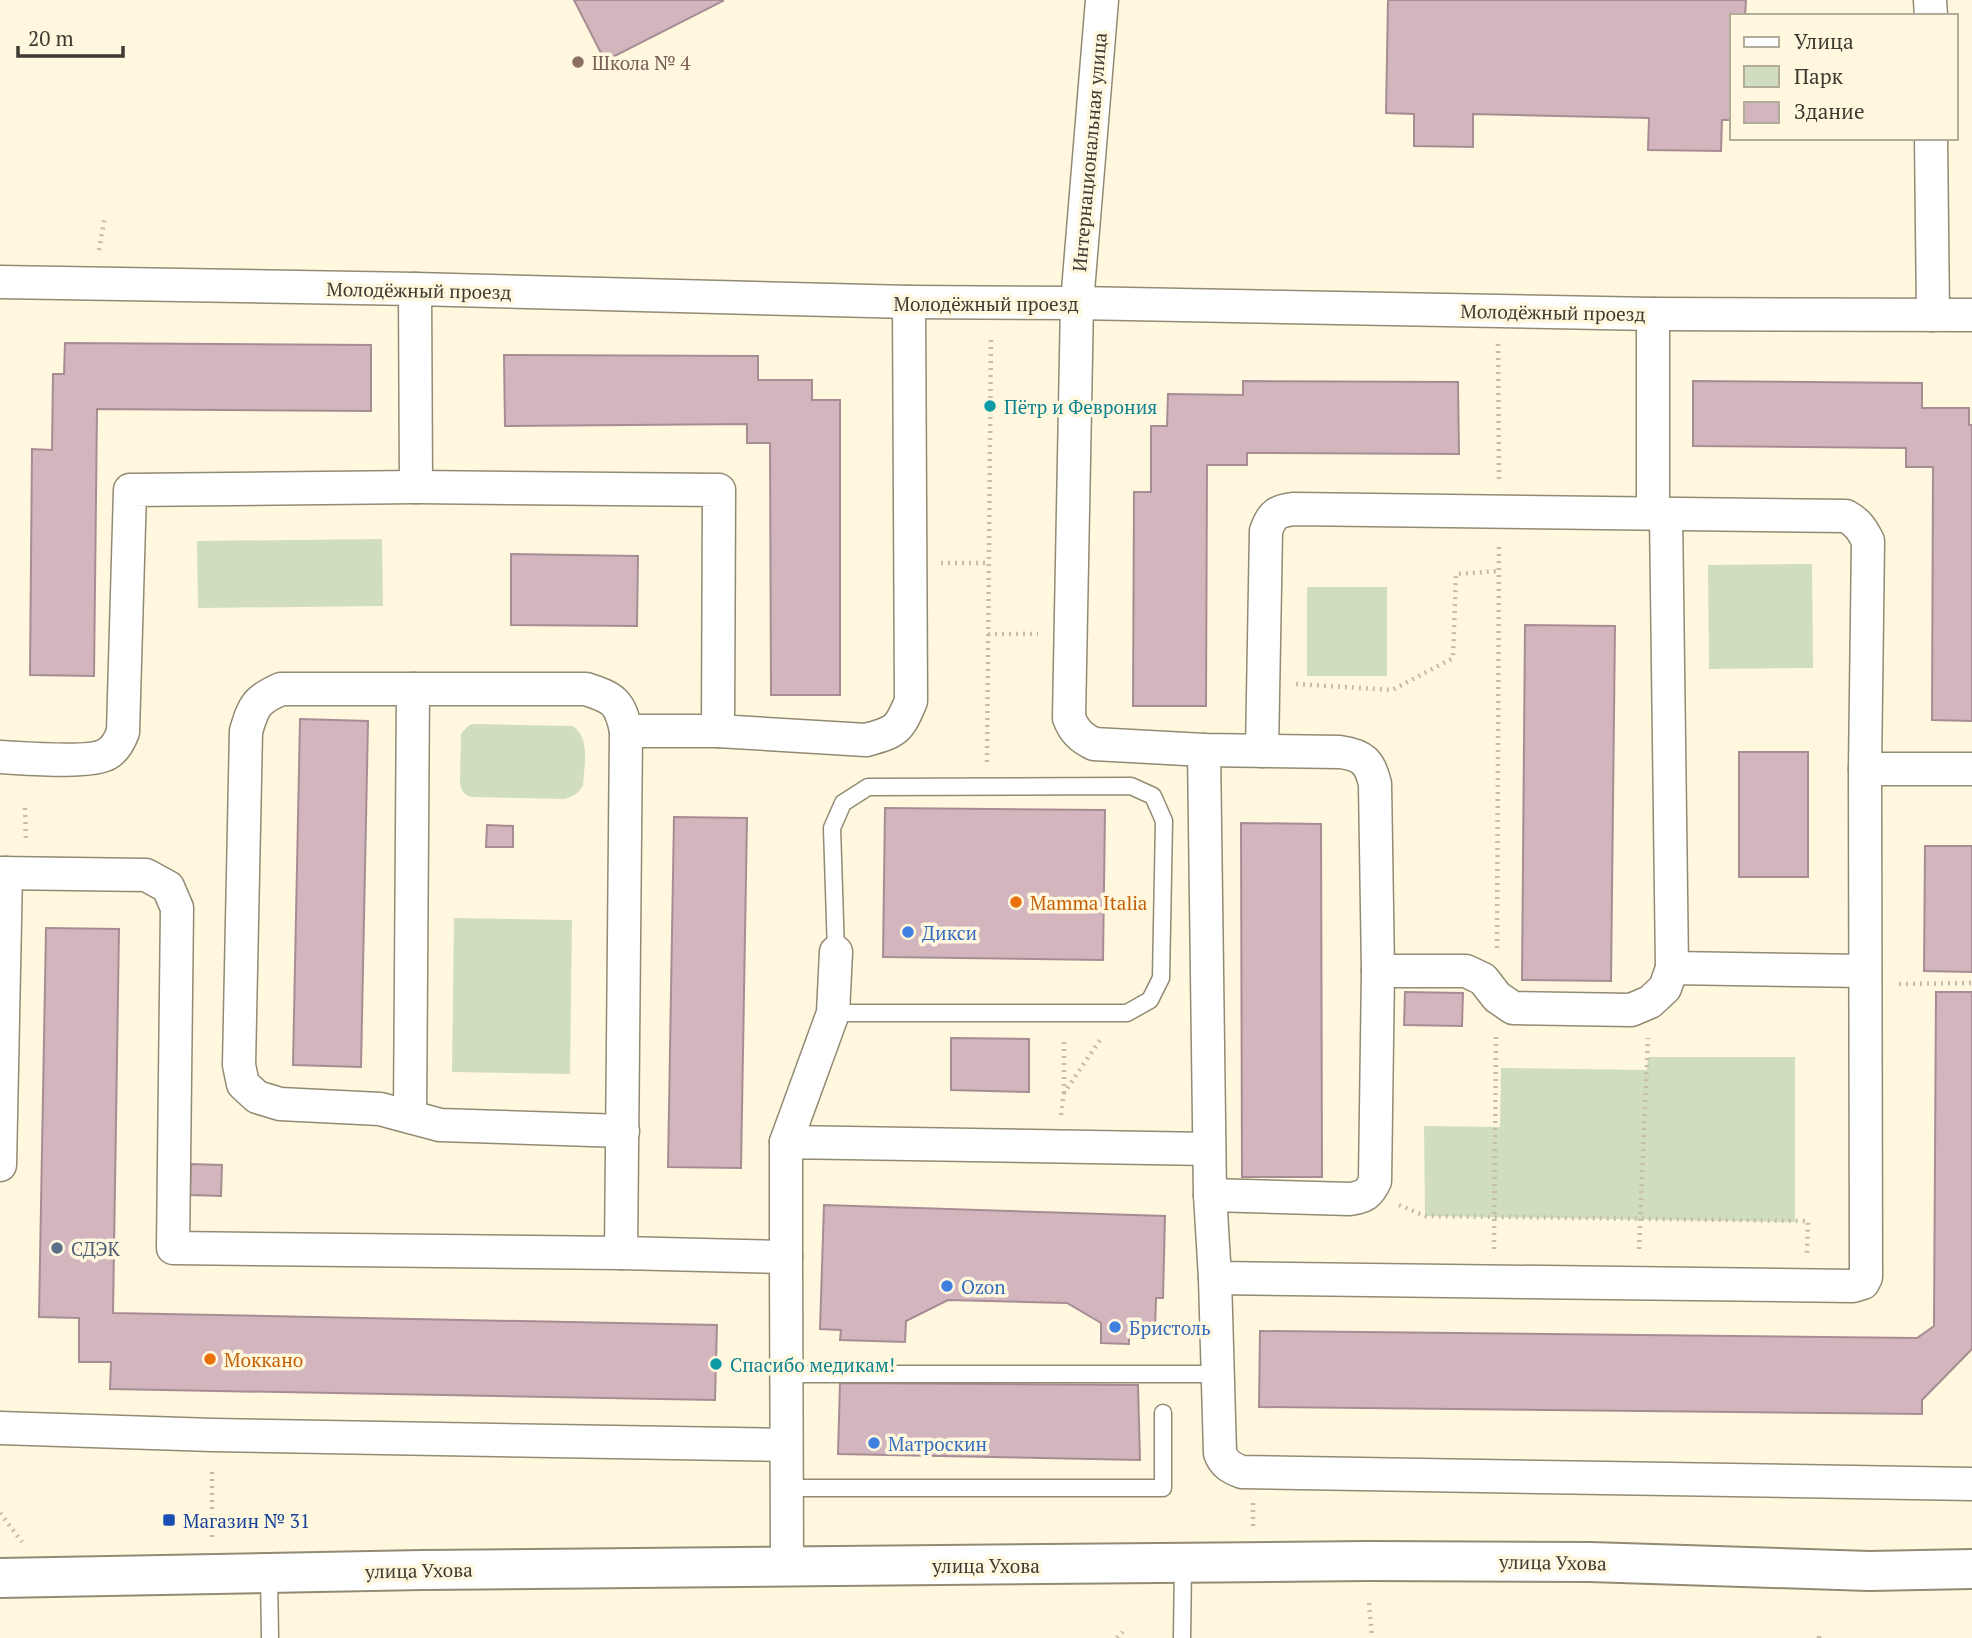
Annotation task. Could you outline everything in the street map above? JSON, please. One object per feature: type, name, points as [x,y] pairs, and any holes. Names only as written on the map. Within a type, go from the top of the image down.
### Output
[{"type":"street","name":"Интернациональная улица","points":[[1102,0],[1077,303],[1069,718],[1073,729],[1094,744],[1205,750],[1353,753],[1365,760],[1372,771],[1375,784],[1378,971],[1374,1181],[1370,1192]]},
{"type":"street","points":[[1931,140],[1933,315]]},
{"type":"street","name":"Молодёжный проезд","points":[[0,282],[415,289],[909,303],[1077,303],[1653,314],[1972,315]]},
{"type":"street","points":[[415,289],[416,487]]},
{"type":"street","points":[[626,731],[718,731],[866,740],[887,735],[902,723],[911,701],[909,303]]},
{"type":"street","points":[[1378,971],[1466,971],[1483,978],[1497,997],[1513,1008],[1631,1010],[1650,1002],[1665,988],[1672,968],[1653,314]]},
{"type":"street","points":[[0,757],[93,759],[108,754],[118,744],[123,732],[130,490],[416,487],[719,490],[718,731]]},
{"type":"street","points":[[1215,1278],[1859,1286],[1866,1277],[1865,769],[1868,541],[1855,521],[1846,516],[1294,509],[1280,511],[1270,519],[1266,531],[1262,751]]},
{"type":"street","points":[[621,1253],[626,731],[621,711],[606,695],[586,689],[281,689],[262,698],[252,712],[246,731],[239,1065],[243,1084],[257,1097],[280,1104],[380,1110],[440,1125],[622,1131]]},
{"type":"street","points":[[410,1117],[412,689]]},
{"type":"street","points":[[1205,750],[1210,1195],[1220,1453],[1223,1461],[1232,1469],[1242,1472],[1972,1485]]},
{"type":"street","points":[[1865,769],[1972,769]]},
{"type":"street","points":[[0,1165],[3,873],[146,875],[168,887],[177,908],[173,1248],[786,1257]]},
{"type":"street","points":[[787,1567],[786,1142],[833,1013],[836,952]]},
{"type":"street","points":[[1672,968],[1865,971]]},
{"type":"street","points":[[786,1142],[1209,1149]]},
{"type":"street","points":[[1210,1195],[1350,1199],[1361,1198],[1370,1192]]},
{"type":"street","points":[[0,1428],[786,1445]]},
{"type":"street","name":"улица Ухова","points":[[0,1578],[1368,1561],[1590,1562],[1869,1571],[1972,1569]]},
{"type":"lane","points":[[833,1013],[1127,1013],[1150,1000],[1161,978],[1164,821],[1153,796],[1131,786],[868,787],[843,803],[832,828],[836,952]]},
{"type":"lane","points":[[787,1374],[1217,1374]]},
{"type":"lane","points":[[786,1488],[1163,1488],[1163,1413]]},
{"type":"lane","points":[[1182,1638],[1183,1564]]},
{"type":"lane","points":[[269,1573],[270,1638]]},
{"type":"path","points":[[98,254],[105,216]]},
{"type":"path","points":[[1493,1281],[1497,997],[1498,340]]},
{"type":"path","points":[[987,787],[990,363]]},
{"type":"path","points":[[911,563],[989,563]]},
{"type":"path","points":[[1263,682],[1392,690],[1453,658],[1456,574],[1499,571]]},
{"type":"path","points":[[988,634],[1071,634]]},
{"type":"path","points":[[25,808],[27,846]]},
{"type":"path","points":[[1865,971],[1883,984],[1972,983]]},
{"type":"path","points":[[1638,1283],[1650,1002]]},
{"type":"path","points":[[1056,1147],[1064,1093],[1065,1013]]},
{"type":"path","points":[[1064,1093],[1118,1013]]},
{"type":"path","points":[[1370,1192],[1425,1216],[1808,1221],[1807,1285]]},
{"type":"path","points":[[212,1541],[213,1434]]},
{"type":"path","points":[[1369,1603],[1373,1637]]},
{"type":"path","points":[[1117,1638],[1123,1632]]},
{"type":"green space","points":[[382,539],[383,606],[198,608],[197,541]]},
{"type":"green space","points":[[1812,564],[1813,668],[1709,669],[1708,565]]},
{"type":"green space","points":[[1307,587],[1387,587],[1387,676],[1307,676]]},
{"type":"green space","points":[[469,725],[572,726],[582,737],[584,744],[583,785],[575,794],[564,799],[466,795],[460,782],[461,734]]},
{"type":"green space","points":[[454,918],[572,920],[570,1074],[452,1072]]},
{"type":"green space","points":[[1648,1057],[1795,1057],[1795,1222],[1425,1216],[1424,1126],[1500,1127],[1501,1068],[1647,1070]]},
{"type":"building","points":[[574,0],[723,0],[723,1],[605,61]]},
{"type":"building","points":[[1388,0],[1746,0],[1745,14],[1730,14],[1730,120],[1722,120],[1721,151],[1648,150],[1649,118],[1473,114],[1473,147],[1414,146],[1414,114],[1386,113]]},
{"type":"building","points":[[65,343],[371,345],[371,411],[97,409],[94,676],[30,675],[32,449],[52,450],[53,374],[64,374]]},
{"type":"building","points":[[504,355],[758,356],[758,380],[812,380],[812,400],[840,400],[840,695],[771,695],[770,443],[747,443],[747,424],[505,426]]},
{"type":"building","points":[[1243,381],[1458,382],[1459,454],[1247,453],[1247,465],[1207,465],[1206,706],[1133,706],[1134,492],[1151,492],[1151,426],[1167,426],[1168,394],[1243,395]]},
{"type":"building","points":[[1693,381],[1922,383],[1922,408],[1969,408],[1969,425],[1972,425],[1972,721],[1932,720],[1933,467],[1906,467],[1906,448],[1693,446]]},
{"type":"building","points":[[511,554],[638,556],[637,626],[511,625]]},
{"type":"building","points":[[1525,625],[1615,626],[1611,981],[1522,980]]},
{"type":"building","points":[[300,719],[368,721],[361,1067],[293,1065]]},
{"type":"building","points":[[1739,752],[1808,752],[1808,877],[1739,877]]},
{"type":"building","points":[[885,808],[1105,810],[1103,960],[883,957]]},
{"type":"building","points":[[674,817],[747,818],[741,1168],[668,1167]]},
{"type":"building","points":[[1241,823],[1321,824],[1322,1177],[1242,1177]]},
{"type":"building","points":[[487,825],[513,826],[513,847],[486,847]]},
{"type":"building","points":[[1925,846],[1972,846],[1972,972],[1924,971]]},
{"type":"building","points":[[46,928],[119,929],[113,1313],[717,1325],[715,1400],[110,1389],[111,1362],[79,1362],[79,1318],[39,1317]]},
{"type":"building","points":[[1405,992],[1463,993],[1462,1026],[1404,1025]]},
{"type":"building","points":[[1936,992],[1972,992],[1972,1349],[1922,1400],[1922,1414],[1259,1407],[1260,1331],[1917,1338],[1934,1326]]},
{"type":"building","points":[[951,1038],[1029,1039],[1029,1092],[951,1090]]},
{"type":"building","points":[[191,1164],[222,1165],[221,1196],[190,1195]]},
{"type":"building","points":[[824,1205],[1165,1216],[1163,1298],[1156,1298],[1155,1330],[1129,1329],[1129,1344],[1101,1343],[1101,1323],[1067,1303],[948,1300],[906,1321],[905,1342],[840,1340],[841,1330],[820,1329]]},
{"type":"building","points":[[840,1383],[1138,1385],[1140,1460],[838,1454]]},
{"type":"place","name":"Школа № 4","points":[[578,62]]},
{"type":"place","name":"Пётр и Феврония","points":[[990,406]]},
{"type":"place","name":"Mamma Italia","points":[[1016,902]]},
{"type":"place","name":"Дикси","points":[[908,932]]},
{"type":"place","name":"СДЭК","points":[[57,1248]]},
{"type":"place","name":"Ozon","points":[[947,1286]]},
{"type":"place","name":"Бристоль","points":[[1115,1327]]},
{"type":"place","name":"Моккано","points":[[210,1359]]},
{"type":"place","name":"Спасибо медикам!","points":[[716,1364]]},
{"type":"place","name":"Матроскин","points":[[874,1443]]},
{"type":"place","name":"Магазин № 31","points":[[169,1520]]}]
